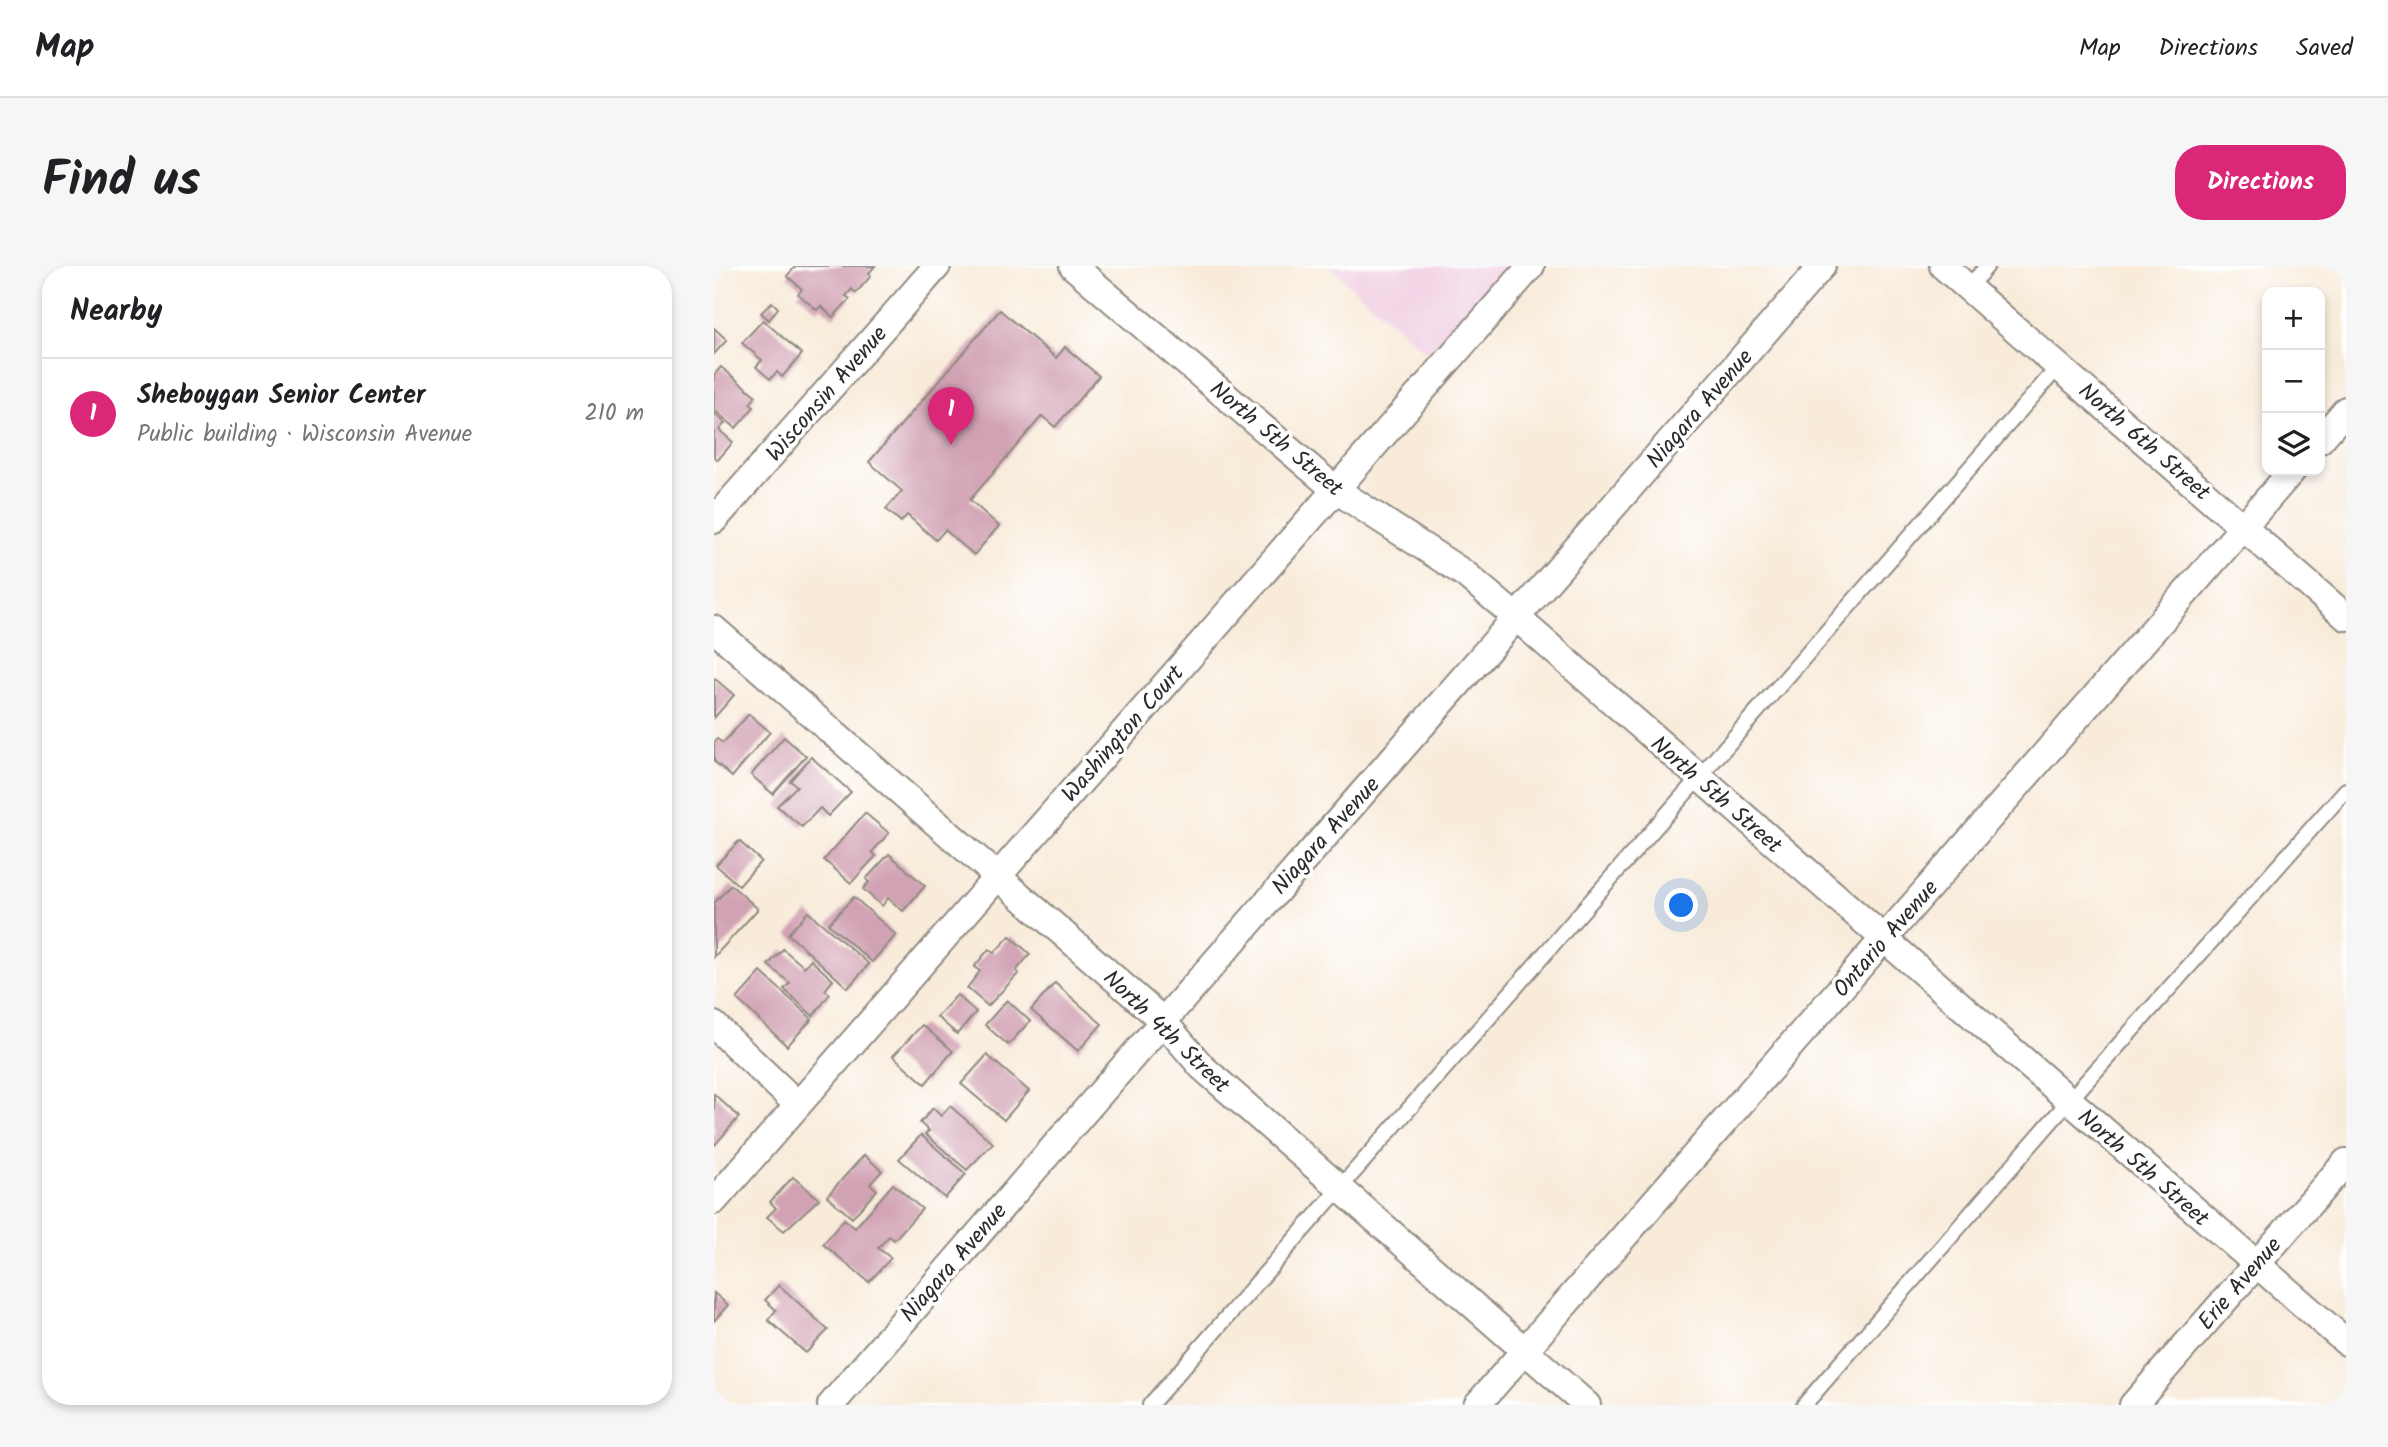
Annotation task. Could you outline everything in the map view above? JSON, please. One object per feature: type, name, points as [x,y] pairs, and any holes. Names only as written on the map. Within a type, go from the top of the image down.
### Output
[{"type":"street","name":"Wisconsin Avenue","points":[[714,520],[937,266]]},
{"type":"street","name":"North 5th Street","points":[[1073,266],[1336,490],[1465,574],[2346,1342]]},
{"type":"street","name":"Washington Court","points":[[714,1201],[1531,266]]},
{"type":"street","name":"Niagara Avenue","points":[[831,1405],[1161,1019],[1517,618],[1822,266]]},
{"type":"street","name":"North 6th Street","points":[[1943,266],[2346,617]]},
{"type":"street","points":[[2325,434],[2346,410]]},
{"type":"street","name":"Ontario Avenue","points":[[1476,1405],[2288,476]]},
{"type":"street","name":"North 4th Street","points":[[714,629],[1161,1019],[1202,1067],[1587,1405]]},
{"type":"street","points":[[714,1026],[797,1104]]},
{"type":"street","name":"Erie Avenue","points":[[2133,1405],[2346,1161]]},
{"type":"lane","points":[[1968,288],[1987,266]]},
{"type":"lane","points":[[1150,1405],[2059,366]]},
{"type":"lane","points":[[1804,1405],[2068,1102],[2346,790]]},
{"type":"shaded area","points":[[1328,266],[1505,266],[1428,354]]},
{"type":"building","points":[[796,266],[875,266],[869,273],[871,276],[856,293],[852,289],[846,296],[850,299],[833,317],[821,306],[817,310],[798,294],[802,289],[787,276]]},
{"type":"building","points":[[772,302],[778,308],[769,320],[761,313]]},
{"type":"building","points":[[1000,310],[1056,358],[1065,347],[1099,376],[1055,427],[1042,416],[970,500],[999,526],[974,555],[945,530],[936,540],[907,515],[901,522],[886,509],[902,491],[869,462]]},
{"type":"building","points":[[763,320],[802,354],[782,377],[777,372],[770,379],[756,367],[762,360],[742,343]]},
{"type":"building","points":[[714,328],[727,340],[714,354]]},
{"type":"building","points":[[721,367],[756,396],[750,404],[754,407],[736,428],[714,410],[714,375]]},
{"type":"building","points":[[714,413],[725,423],[719,430],[733,442],[718,460],[714,457]]},
{"type":"building","points":[[714,678],[734,695],[714,718]]},
{"type":"building","points":[[749,714],[770,732],[732,777],[714,761],[714,743],[717,739],[723,743]]},
{"type":"building","points":[[784,737],[806,756],[773,794],[751,775]]},
{"type":"building","points":[[811,757],[851,792],[828,816],[820,808],[802,827],[777,806],[797,786],[790,781]]},
{"type":"building","points":[[865,813],[889,833],[872,852],[876,856],[851,883],[824,860]]},
{"type":"building","points":[[739,841],[761,861],[739,886],[716,865]]},
{"type":"building","points":[[889,854],[925,886],[903,911],[888,898],[882,906],[863,889],[869,882],[866,879]]},
{"type":"building","points":[[731,885],[758,909],[714,957],[714,903]]},
{"type":"building","points":[[854,897],[896,935],[872,962],[828,924]]},
{"type":"building","points":[[808,912],[869,964],[848,988],[788,934]]},
{"type":"building","points":[[1010,936],[1030,954],[1016,971],[1019,973],[988,1006],[967,988],[980,971],[974,967],[989,949],[994,953]]},
{"type":"building","points":[[783,949],[804,967],[811,960],[833,980],[825,990],[830,994],[813,1016],[784,989],[790,983],[768,965]]},
{"type":"building","points":[[761,972],[812,1019],[787,1046],[737,999]]},
{"type":"building","points":[[1055,983],[1102,1024],[1078,1051],[1031,1010]]},
{"type":"building","points":[[957,995],[976,1012],[957,1034],[937,1017]]},
{"type":"building","points":[[1007,1000],[1030,1021],[1008,1045],[985,1025]]},
{"type":"building","points":[[922,1025],[953,1051],[925,1084],[893,1056]]},
{"type":"building","points":[[987,1055],[1029,1091],[1004,1120],[961,1084]]},
{"type":"building","points":[[714,1094],[739,1117],[714,1146]]},
{"type":"building","points":[[950,1106],[993,1143],[967,1170],[925,1134],[929,1131],[920,1123],[933,1108],[941,1116]]},
{"type":"building","points":[[921,1135],[966,1174],[945,1198],[899,1159]]},
{"type":"building","points":[[864,1155],[882,1171],[870,1184],[877,1190],[852,1218],[827,1196]]},
{"type":"building","points":[[793,1177],[819,1199],[784,1231],[767,1217],[776,1208],[770,1202]]},
{"type":"building","points":[[893,1184],[922,1209],[894,1240],[889,1236],[878,1248],[891,1258],[869,1282],[823,1244],[844,1219],[855,1228]]},
{"type":"building","points":[[779,1285],[828,1330],[806,1353],[768,1320],[776,1310],[765,1300]]},
{"type":"building","points":[[714,1293],[728,1305],[714,1321]]},
{"type":"place","name":"Sheboygan Senior Center","points":[[951,445]]}]
